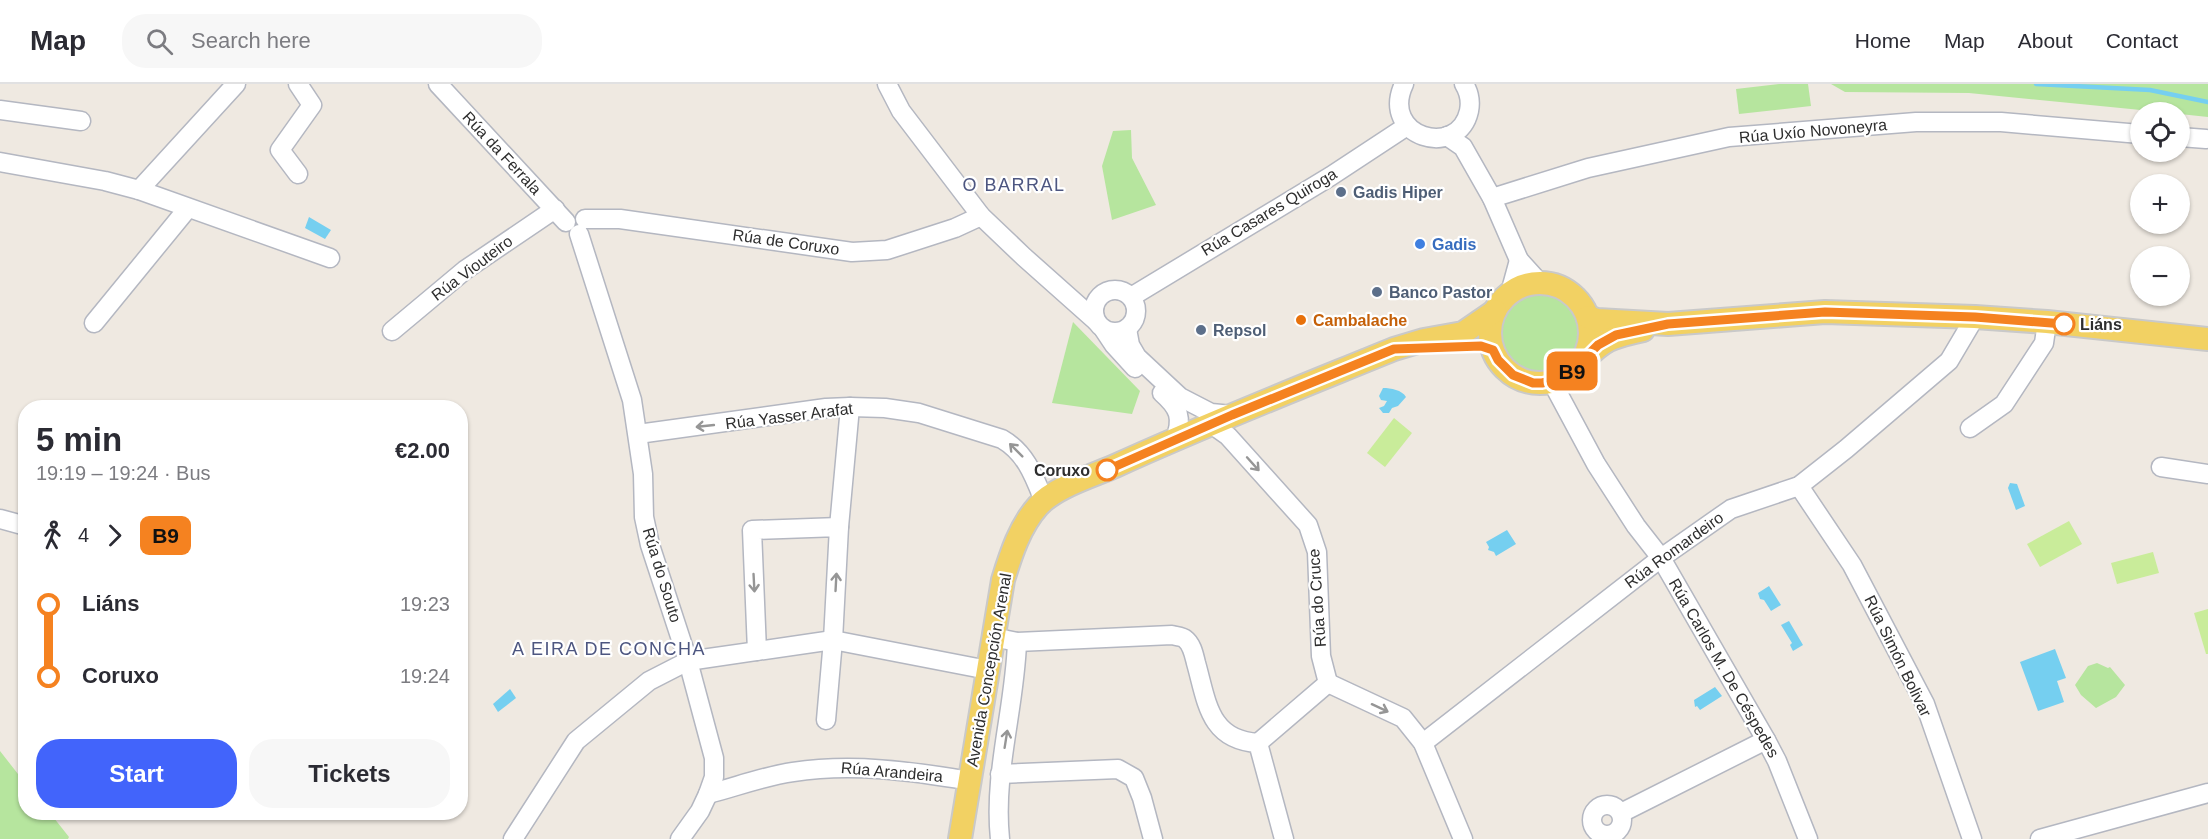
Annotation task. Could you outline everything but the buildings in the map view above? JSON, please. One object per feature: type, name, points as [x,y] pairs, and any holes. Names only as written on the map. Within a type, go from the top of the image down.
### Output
[{"type":"main road","points":[[1394,349],[1424,340],[1463,333],[1495,311],[1510,292],[1524,285],[1539,282],[1555,285],[1569,292],[1581,303],[1588,317],[1590,340],[1582,361]]},
{"type":"main road","points":[[1495,311],[1490,337],[1498,360],[1513,375],[1533,383],[1552,382],[1568,375],[1598,345],[1616,335],[1668,324],[1825,312],[2047,322],[2208,339]]},
{"type":"main road","points":[[1588,317],[1597,320],[1668,324]]},
{"type":"main road","points":[[1394,349],[1481,346],[1493,350]]},
{"type":"main road","name":"Avenida Concepción Arenal","points":[[960,839],[1003,580],[1011,554],[1030,516],[1044,501],[1062,490],[1221,419],[1394,349]]},
{"type":"street","points":[[139,190],[236,84]]},
{"type":"street","points":[[298,84],[312,105],[280,150],[298,174]]},
{"type":"street","name":"Rúa da Ferrala","points":[[438,84],[571,221]]},
{"type":"street","points":[[887,84],[901,111],[981,216],[1100,326],[1142,375],[1168,398],[1179,414],[1180,427],[1175,439]]},
{"type":"street","points":[[1404,84],[1400,95],[1401,117],[1416,133],[1436,138],[1447,136],[1462,125],[1468,114],[1470,102],[1464,84]]},
{"type":"street","points":[[0,110],[81,121]]},
{"type":"street","name":"Rúa Uxío Novoneyra","points":[[1492,198],[1588,168],[1729,137],[1916,122],[2001,122],[2130,133]]},
{"type":"street","points":[[1462,125],[1463,147]]},
{"type":"street","name":"Rúa Casares Quiroga","points":[[1131,297],[1331,176],[1407,126]]},
{"type":"street","points":[[1447,136],[1463,147],[1492,198],[1519,260],[1539,282]]},
{"type":"street","points":[[2190,138],[2206,139]]},
{"type":"street","points":[[0,162],[105,180],[330,258]]},
{"type":"street","points":[[94,323],[188,208]]},
{"type":"street","name":"Rúa de Coruxo","points":[[571,221],[620,219],[852,252],[887,250],[955,228],[981,216]]},
{"type":"street","name":"Rúa Viouteiro","points":[[392,331],[465,270],[571,221]]},
{"type":"street","name":"Rúa do Souto","points":[[571,221],[632,400],[643,474],[644,517],[650,545],[688,661],[714,758],[714,777],[708,794],[700,811],[680,839]]},
{"type":"street","points":[[1510,292],[1519,260]]},
{"type":"street","points":[[1118,290],[1131,297],[1136,310],[1132,324],[1127,329],[1112,332],[1100,326],[1094,311],[1103,293],[1118,290]]},
{"type":"street","points":[[1068,296],[1098,299]]},
{"type":"street","name":"Rúa Romardeiro","points":[[1423,743],[1661,558],[1731,509],[1799,486],[1846,449],[1948,361],[1975,317]]},
{"type":"street","points":[[1970,428],[2004,404],[2044,343],[2047,322]]},
{"type":"street","points":[[1127,329],[1130,345],[1137,357],[1180,397],[1221,419]]},
{"type":"street","name":"Rúa Carlos M. De Céspedes","points":[[1552,382],[1596,464],[1636,526],[1661,558],[1766,740],[1777,761],[1808,839]]},
{"type":"street","points":[[826,720],[850,407]]},
{"type":"street","name":"Rúa Yasser Arafat","points":[[638,434],[826,408],[885,408],[919,413],[1002,438],[1020,452],[1028,463],[1044,501]]},
{"type":"street","name":"Rúa do Cruce","points":[[1221,419],[1228,436],[1308,525],[1317,552],[1321,656],[1328,683]]},
{"type":"street","points":[[2161,467],[2208,474]]},
{"type":"street","name":"Rúa Simón Bolivar","points":[[1799,486],[1852,565],[1925,704],[1972,839]]},
{"type":"street","points":[[0,519],[18,524]]},
{"type":"street","points":[[757,651],[752,530],[839,527]]},
{"type":"street","points":[[993,637],[1017,642],[1172,634],[1185,638],[1192,649],[1211,717],[1219,728],[1245,742],[1258,743],[1328,683],[1403,718],[1423,743],[1463,839]]},
{"type":"street","points":[[513,839],[576,741],[649,681],[688,661],[833,640],[988,670]]},
{"type":"street","points":[[1000,839],[998,818],[1000,774],[1016,669],[1017,642]]},
{"type":"street","points":[[1621,813],[1766,740]]},
{"type":"street","points":[[1258,743],[1284,839]]},
{"type":"street","name":"Rúa Arandeira","points":[[708,794],[790,772],[838,767],[892,770],[970,781]]},
{"type":"street","points":[[1000,774],[1118,769],[1134,778],[1153,839]]},
{"type":"street","points":[[2040,839],[2208,793]]},
{"type":"green space","points":[[1779,84],[1808,84],[1811,106],[1739,114],[1736,89]]},
{"type":"green space","points":[[1831,84],[2208,84],[2208,117],[2190,115],[2190,102],[2130,102],[2130,109],[1969,93],[1845,92]]},
{"type":"green space","points":[[1131,130],[1132,158],[1156,205],[1112,220],[1102,166],[1113,131]]},
{"type":"green space","points":[[1540,293],[1556,296],[1569,305],[1578,318],[1581,334],[1578,350],[1569,363],[1556,372],[1540,375],[1524,372],[1511,363],[1502,350],[1499,334],[1502,318],[1511,305],[1524,296]]},
{"type":"green space","points":[[1073,322],[1140,391],[1132,414],[1052,403]]},
{"type":"green space","points":[[1394,418],[1412,433],[1385,467],[1367,453]]},
{"type":"green space","points":[[2069,521],[2082,544],[2040,567],[2027,544]]},
{"type":"green space","points":[[2153,552],[2159,573],[2117,584],[2111,563]]},
{"type":"green space","points":[[2208,609],[2208,654],[2206,654],[2194,613]]},
{"type":"green space","points":[[2097,663],[2110,667],[2125,685],[2116,697],[2096,708],[2081,695],[2075,685],[2088,666]]},
{"type":"green space","points":[[0,751],[18,774],[18,820],[56,820],[69,837],[68,839],[0,839]]},
{"type":"water","points":[[309,217],[331,230],[325,239],[305,228]]},
{"type":"water","points":[[1383,388],[1399,391],[1406,397],[1389,413],[1383,413],[1379,408],[1387,401],[1381,400],[1379,396]]},
{"type":"water","points":[[2010,483],[2017,484],[2025,506],[2016,510],[2008,488]]},
{"type":"water","points":[[1507,530],[1516,544],[1496,556],[1494,552],[1488,550],[1486,542]]},
{"type":"water","points":[[1769,586],[1781,605],[1771,611],[1764,600],[1760,599],[1758,593]]},
{"type":"water","points":[[1789,621],[1803,645],[1793,651],[1790,645],[1792,643],[1781,625]]},
{"type":"water","points":[[2055,649],[2066,678],[2057,681],[2064,702],[2038,711],[2020,662]]},
{"type":"water","points":[[1715,687],[1722,696],[1700,710],[1697,706],[1695,707],[1694,700]]},
{"type":"water","points":[[510,689],[516,698],[498,712],[493,704]]},
{"type":"waterway","points":[[2036,84],[2150,90],[2208,102]]},
{"type":"bus line","name":"B9","points":[[1107,470],[1153,448],[1394,349],[1481,346],[1493,350],[1498,360],[1513,375],[1533,383],[1542,383],[1552,382],[1568,375],[1598,345],[1616,335],[1668,324],[1825,312],[1975,317],[2064,324]]},
{"type":"place","name":"Gadis Hiper","points":[[1341,192]]},
{"type":"place","name":"Gadis","points":[[1420,244]]},
{"type":"place","name":"Banco Pastor","points":[[1377,292]]},
{"type":"place","name":"Cambalache","points":[[1301,320]]},
{"type":"place","name":"Liáns","points":[[2064,324]]},
{"type":"place","name":"Repsol","points":[[1201,330]]},
{"type":"place","name":"Coruxo","points":[[1107,470]]},
{"type":"district","name":"O BARRAL","points":[[1014,185]]},
{"type":"district","name":"A EIRA DE CONCHA","points":[[609,649]]}]
